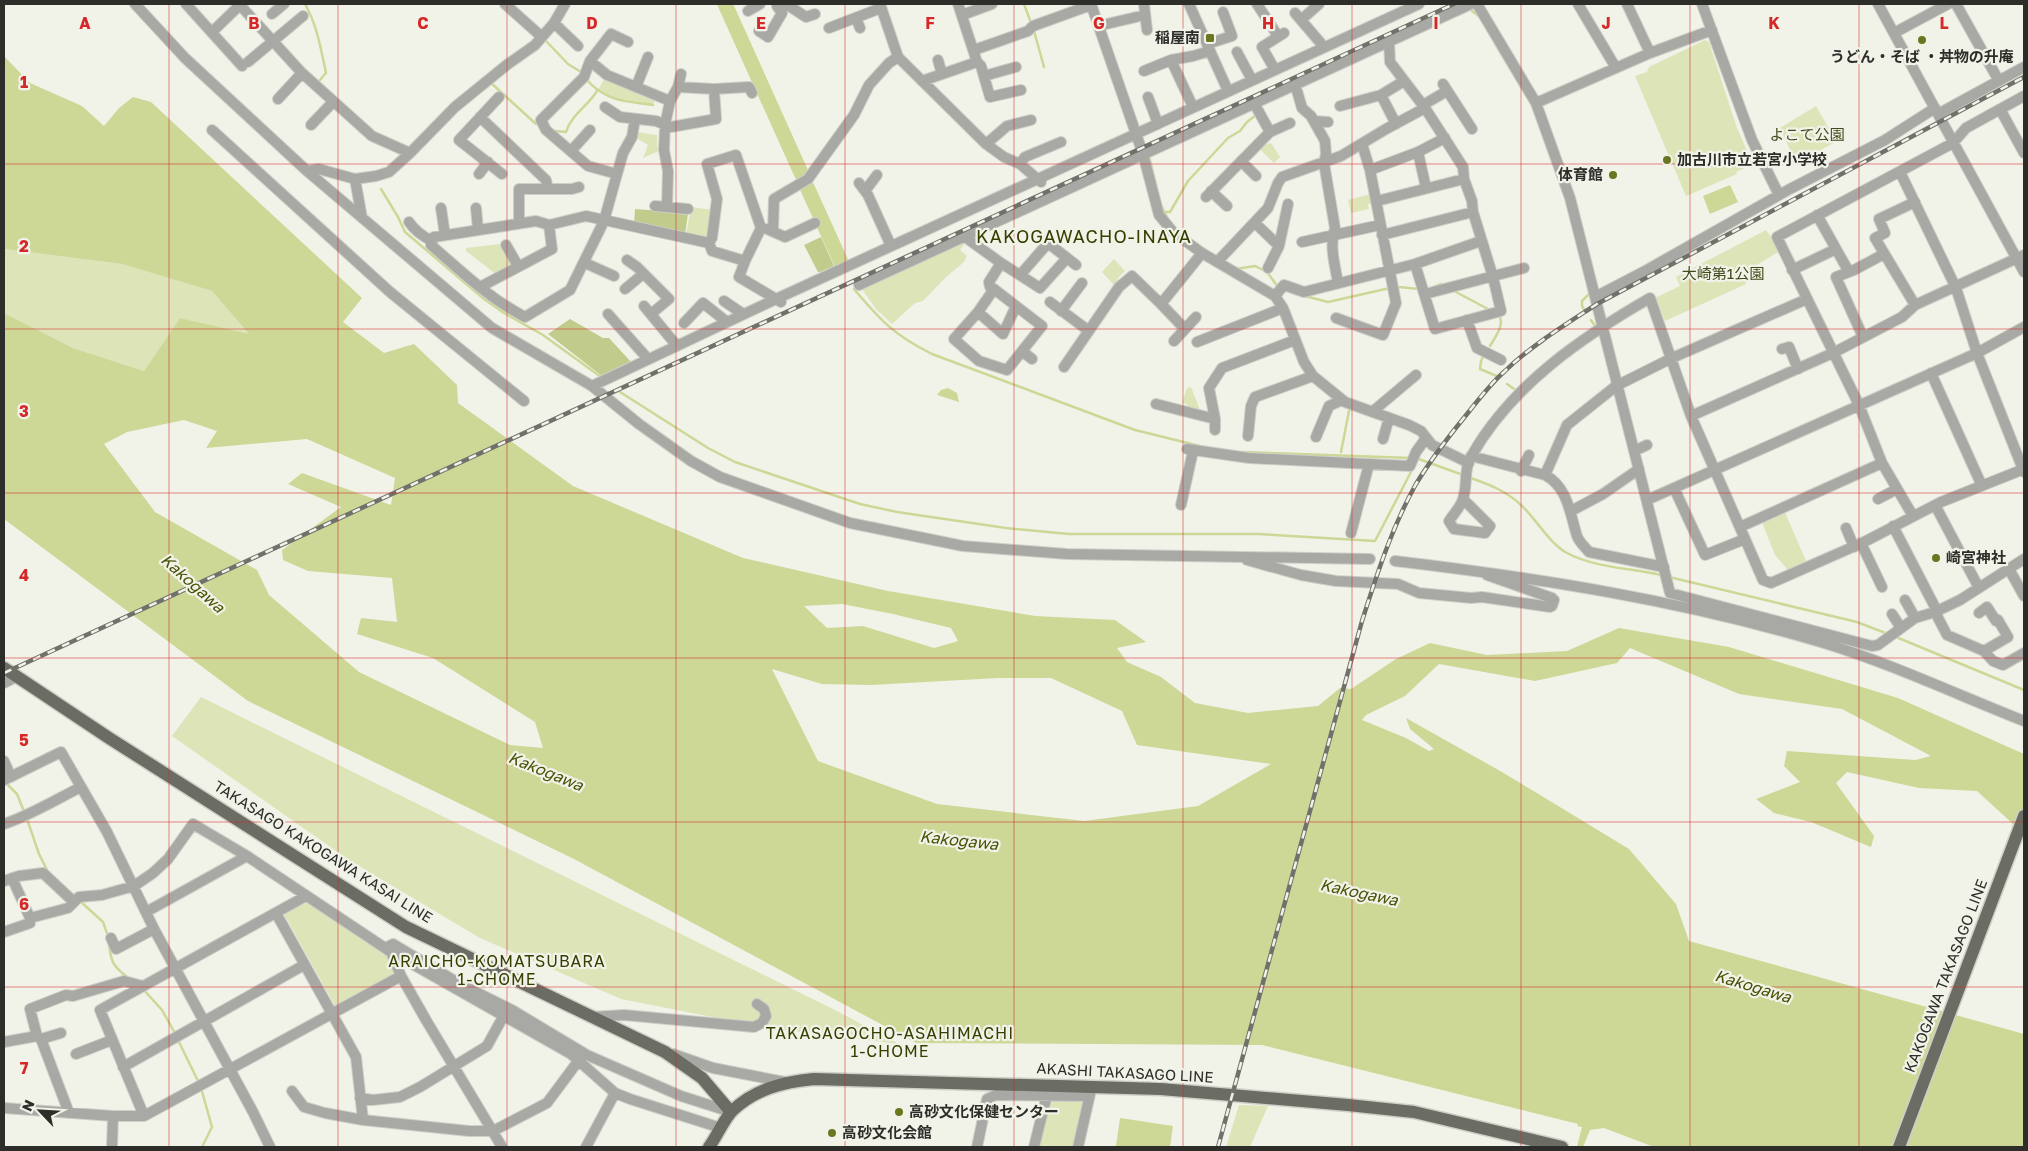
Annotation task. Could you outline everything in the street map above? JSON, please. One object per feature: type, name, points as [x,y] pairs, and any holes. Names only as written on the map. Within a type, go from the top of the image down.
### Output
[{"type":"main road","name":"TAKASAGO KAKOGAWA KASAI LINE","points":[[4,668],[406,927],[665,1052],[702,1078],[731,1112]]},
{"type":"main road","name":"KAKOGAWA TAKASAGO LINE","points":[[1899,1147],[2024,816]]},
{"type":"main road","name":"AKASHI TAKASAGO LINE","points":[[715,1140],[731,1112],[752,1096],[784,1082],[814,1079],[1090,1091],[1161,1089],[1414,1112],[1562,1147]]},
{"type":"street","points":[[135,4],[185,58],[308,171],[492,328],[592,386],[647,429],[720,477],[850,523],[972,546],[1067,554],[1370,559]]},
{"type":"street","points":[[186,4],[245,64],[274,42],[303,16]]},
{"type":"street","points":[[212,32],[240,4],[302,73],[333,102],[372,136],[410,153]]},
{"type":"street","points":[[272,14],[284,4]]},
{"type":"street","points":[[507,4],[542,37]]},
{"type":"street","points":[[308,171],[319,169],[354,179],[389,172],[455,107],[508,64],[535,45],[554,23],[565,4]]},
{"type":"street","points":[[748,11],[760,4]]},
{"type":"street","points":[[779,4],[806,17],[815,14]]},
{"type":"street","points":[[759,31],[768,37],[782,13],[779,4]]},
{"type":"street","points":[[958,4],[977,62],[981,66],[990,97],[1013,89]]},
{"type":"street","points":[[962,15],[992,4]]},
{"type":"street","points":[[974,50],[1028,31],[1033,26],[1091,4],[1143,154],[1159,215],[1173,232],[1202,253],[1219,259],[1275,296],[1283,308],[1304,362],[1313,376],[1342,400],[1421,431],[1432,446],[1468,467],[1545,475],[1554,482],[1570,505],[1577,537],[1589,552],[1664,567]]},
{"type":"street","points":[[1144,4],[1147,30]]},
{"type":"street","points":[[1189,4],[1228,91]]},
{"type":"street","points":[[1319,4],[1298,16],[1324,47]]},
{"type":"street","points":[[592,386],[743,314],[778,301],[891,246],[1039,181],[1193,107],[1419,4]]},
{"type":"street","points":[[859,285],[1471,4]]},
{"type":"street","points":[[1477,4],[1536,103],[1570,198],[1616,386],[1670,593],[1872,646],[1878,645],[1915,618],[1936,612],[1979,588],[2024,559]]},
{"type":"street","points":[[1578,4],[1616,68]]},
{"type":"street","points":[[1627,4],[1650,53]]},
{"type":"street","points":[[1702,4],[1752,140],[1779,195]]},
{"type":"street","points":[[1878,4],[1953,143],[2021,257],[2024,272]]},
{"type":"street","points":[[1894,33],[1948,4]]},
{"type":"street","points":[[1956,4],[1999,80]]},
{"type":"street","points":[[829,28],[856,18],[880,6],[898,57],[986,144],[1004,157],[1020,164],[1039,181]]},
{"type":"street","points":[[1261,6],[1281,34],[1260,43],[1275,70]]},
{"type":"street","points":[[1144,72],[1171,60],[1193,56],[1232,36],[1222,12]]},
{"type":"street","points":[[1098,26],[1145,15]]},
{"type":"street","points":[[856,18],[860,28]]},
{"type":"street","points":[[554,23],[578,46]]},
{"type":"street","points":[[1536,103],[1650,53],[1712,30]]},
{"type":"street","points":[[617,174],[588,166],[546,130],[541,120],[570,98],[584,77],[590,61],[608,32],[628,42]]},
{"type":"street","points":[[1389,41],[1390,62],[1424,107],[1462,167],[1481,241],[1494,277],[1501,310],[1436,329],[1416,264]]},
{"type":"street","points":[[1237,52],[1252,80]]},
{"type":"street","points":[[636,87],[648,57]]},
{"type":"street","points":[[773,231],[774,199],[808,179],[850,121],[869,85],[889,63],[898,57]]},
{"type":"street","points":[[938,60],[942,74]]},
{"type":"street","points":[[1171,60],[1193,107]]},
{"type":"street","points":[[590,61],[607,75],[670,101]]},
{"type":"street","points":[[922,81],[962,70],[977,62]]},
{"type":"street","points":[[984,76],[1016,67]]},
{"type":"street","points":[[1595,297],[1936,111],[2024,68]]},
{"type":"street","points":[[278,98],[302,73]]},
{"type":"street","points":[[667,207],[668,170],[664,150],[665,125],[670,101],[678,87],[681,74]]},
{"type":"street","points":[[1340,106],[1352,108],[1404,81]]},
{"type":"street","points":[[1295,84],[1302,108],[1311,116],[1325,141],[1326,154],[1324,163],[1335,228],[1332,236],[1332,249],[1338,283]]},
{"type":"street","points":[[678,87],[714,89],[749,87],[752,93]]},
{"type":"street","points":[[1219,259],[1268,208],[1282,177],[1341,156],[1424,107],[1445,87],[1458,114],[1472,129]]},
{"type":"street","points":[[604,107],[620,117],[656,121],[671,127],[716,118],[714,89]]},
{"type":"street","points":[[1381,94],[1396,124]]},
{"type":"street","points":[[1913,516],[1882,463],[1859,405],[1777,237],[1953,143],[1966,128],[2024,96]]},
{"type":"street","points":[[499,97],[459,140],[502,174]]},
{"type":"street","points":[[1148,97],[1158,124]]},
{"type":"street","points":[[311,125],[333,102]]},
{"type":"street","points":[[1254,103],[1270,132]]},
{"type":"street","points":[[2000,109],[2024,153]]},
{"type":"street","points":[[480,117],[546,180],[548,189]]},
{"type":"street","points":[[635,119],[632,138],[622,153],[604,221],[585,263],[570,290],[525,317],[510,309],[480,287],[431,245],[434,236],[536,221],[549,224],[586,216],[604,221],[709,244]]},
{"type":"street","points":[[986,144],[1007,126],[1020,127],[1031,120]]},
{"type":"street","points":[[1314,121],[1328,122]]},
{"type":"street","points":[[1227,206],[1208,194],[1270,132],[1290,123]]},
{"type":"street","points":[[212,130],[390,292],[524,400]]},
{"type":"street","points":[[571,151],[590,130]]},
{"type":"street","points":[[1370,170],[1418,152],[1445,138]]},
{"type":"street","points":[[1020,164],[1025,157],[1051,150],[1061,142]]},
{"type":"street","points":[[1336,318],[1356,320],[1383,335],[1396,303],[1377,202],[1362,144]]},
{"type":"street","points":[[1418,152],[1426,188]]},
{"type":"street","points":[[745,261],[712,251],[709,244],[712,238],[717,199],[707,164],[736,155],[761,228],[739,277],[778,301]]},
{"type":"street","points":[[1241,161],[1256,176]]},
{"type":"street","points":[[479,174],[488,162]]},
{"type":"street","points":[[1463,499],[1468,467],[1485,434],[1530,383],[1602,325],[1650,298],[1691,416],[1763,580],[1771,583],[1857,545],[1935,505],[2024,470],[1977,353],[1956,288],[1900,172]]},
{"type":"street","points":[[877,175],[862,187],[891,246]]},
{"type":"street","points":[[354,179],[362,218]]},
{"type":"street","points":[[1377,202],[1464,179]]},
{"type":"street","points":[[519,223],[519,189],[575,190]]},
{"type":"street","points":[[1915,202],[1879,219],[1885,232],[1876,238],[1915,305]]},
{"type":"street","points":[[1268,268],[1279,246],[1288,204]]},
{"type":"street","points":[[655,206],[688,209]]},
{"type":"street","points":[[441,208],[444,235]]},
{"type":"street","points":[[476,208],[478,229]]},
{"type":"street","points":[[1302,242],[1382,230],[1473,212]]},
{"type":"street","points":[[1817,215],[1849,272]]},
{"type":"street","points":[[409,222],[413,229],[422,237],[432,241]]},
{"type":"street","points":[[1255,222],[1279,246]]},
{"type":"street","points":[[761,228],[785,237],[799,234],[815,223]]},
{"type":"street","points":[[480,287],[552,249],[549,224]]},
{"type":"street","points":[[966,237],[1001,263],[1021,274],[1040,288],[1066,258]]},
{"type":"street","points":[[1275,296],[1284,285],[1304,292],[1416,264],[1481,241]]},
{"type":"street","points":[[1021,274],[1048,243],[1076,265]]},
{"type":"street","points":[[506,245],[518,266]]},
{"type":"street","points":[[1792,270],[1836,249]]},
{"type":"street","points":[[1161,304],[1202,253]]},
{"type":"street","points":[[1863,337],[1836,277],[1884,254]]},
{"type":"street","points":[[1691,416],[1833,353],[1902,317],[1915,305],[2021,257]]},
{"type":"street","points":[[627,260],[669,299],[647,310],[677,346]]},
{"type":"street","points":[[585,263],[614,276]]},
{"type":"street","points":[[994,288],[978,312],[954,339],[979,361],[1007,370],[1042,326],[994,288],[990,287],[989,282],[1001,263]]},
{"type":"street","points":[[1425,294],[1524,268]]},
{"type":"street","points":[[625,289],[643,274]]},
{"type":"street","points":[[1064,367],[1119,287],[1132,276],[1185,329]]},
{"type":"street","points":[[1061,311],[1082,283]]},
{"type":"street","points":[[1545,475],[1567,425],[1616,386],[1672,358],[1807,299]]},
{"type":"street","points":[[724,301],[743,314]]},
{"type":"street","points":[[1050,302],[1089,331]]},
{"type":"street","points":[[684,323],[703,303],[726,322]]},
{"type":"street","points":[[978,312],[1003,334],[1016,306]]},
{"type":"street","points":[[1197,342],[1283,308]]},
{"type":"street","points":[[608,314],[648,359]]},
{"type":"street","points":[[1174,340],[1196,317]]},
{"type":"street","points":[[1467,320],[1477,348],[1501,360]]},
{"type":"street","points":[[1647,500],[1977,353],[2024,326]]},
{"type":"street","points":[[1215,430],[1215,419],[1209,388],[1222,368],[1295,340]]},
{"type":"street","points":[[1782,349],[1789,347],[1798,369]]},
{"type":"street","points":[[1022,351],[1032,359]]},
{"type":"street","points":[[1931,373],[1982,486]]},
{"type":"street","points":[[1251,431],[1255,397],[1313,376]]},
{"type":"street","points":[[1372,412],[1406,389],[1416,376]]},
{"type":"street","points":[[1321,434],[1329,406],[1342,400]]},
{"type":"street","points":[[1156,404],[1215,419]]},
{"type":"street","points":[[1383,439],[1389,418]]},
{"type":"street","points":[[1181,505],[1190,450],[1249,458],[1410,466],[1416,452],[1426,438]]},
{"type":"street","points":[[1634,451],[1648,445]]},
{"type":"street","points":[[1521,471],[1530,455]]},
{"type":"street","points":[[1740,528],[1882,463]]},
{"type":"street","points":[[1350,527],[1357,492],[1369,464]]},
{"type":"street","points":[[1571,511],[1603,494],[1639,469]]},
{"type":"street","points":[[1674,488],[1705,555],[1746,539]]},
{"type":"street","points":[[1878,499],[1897,489]]},
{"type":"street","points":[[1935,505],[1979,588]]},
{"type":"street","points":[[1893,526],[1947,635],[1984,651],[1993,661],[2003,665],[2023,654]]},
{"type":"street","points":[[1846,528],[1882,587]]},
{"type":"street","points":[[1232,556],[1301,575],[1327,580],[1398,584],[1419,593],[1471,598],[1482,597],[1552,606],[1554,600],[1552,598],[1490,577],[1481,571]]},
{"type":"street","points":[[1395,561],[1568,584],[1692,608],[1825,644],[1904,672],[2024,721]]},
{"type":"street","points":[[2009,569],[2024,596]]},
{"type":"street","points":[[1905,600],[1915,618]]},
{"type":"street","points":[[1978,613],[1988,608],[2008,637],[1984,651]]},
{"type":"street","points":[[1892,614],[1899,629]]},
{"type":"street","points":[[4,683],[16,677]]},
{"type":"street","points":[[4,761],[7,778],[61,752],[107,832],[154,929],[205,1021],[270,1147]]},
{"type":"street","points":[[4,824],[21,819],[81,787]]},
{"type":"street","points":[[30,918],[68,908],[79,897],[102,895],[134,886],[154,874],[168,859],[193,824],[246,856],[388,950],[572,1054],[615,1093],[638,1102],[715,1140]]},
{"type":"street","points":[[146,912],[246,856]]},
{"type":"street","points":[[4,932],[30,923],[30,918],[8,880],[43,873],[74,902]]},
{"type":"street","points":[[144,1116],[100,1010],[306,896]]},
{"type":"street","points":[[276,913],[356,1057],[363,1120]]},
{"type":"street","points":[[112,938],[116,949],[154,929]]},
{"type":"street","points":[[388,950],[393,944],[460,984],[512,1010],[587,1056],[680,1096],[731,1112]]},
{"type":"street","points":[[388,950],[502,1147]]},
{"type":"street","points":[[123,1067],[304,965]]},
{"type":"street","points":[[4,1108],[113,1116],[144,1116],[402,976]]},
{"type":"street","points":[[69,1113],[30,1009],[66,994],[73,996],[124,981],[143,986]]},
{"type":"street","points":[[592,1017],[624,1015],[754,1027],[762,1023],[766,1016],[764,1009],[757,1004]]},
{"type":"street","points":[[360,1098],[374,1100],[407,1094],[487,1046],[504,1015]]},
{"type":"street","points":[[4,1042],[61,1033]]},
{"type":"street","points":[[76,1054],[112,1040]]},
{"type":"street","points":[[665,1052],[713,1068],[784,1082]]},
{"type":"street","points":[[292,1091],[304,1107],[363,1120],[469,1131],[493,1131],[547,1103],[579,1060]]},
{"type":"street","points":[[977,1147],[988,1099],[996,1095],[1047,1095],[1090,1091],[1078,1147]]},
{"type":"street","points":[[586,1147],[615,1093]]},
{"type":"street","points":[[1034,1147],[1047,1095]]},
{"type":"street","points":[[112,1147],[113,1116]]},
{"type":"green space","points":[[1705,40],[1709,42],[1737,128],[1753,164],[1736,172],[1737,174],[1686,196],[1635,76],[1647,72],[1649,67]]},
{"type":"green space","points":[[605,78],[655,99],[653,105],[612,97],[598,90]]},
{"type":"green space","name":"よこて公園","points":[[1816,106],[1828,127],[1834,143],[1796,163],[1780,128]]},
{"type":"green space","points":[[636,132],[657,135],[657,147],[661,147],[661,150],[643,158],[648,145],[636,138]]},
{"type":"green space","points":[[1264,143],[1265,145],[1271,143],[1280,157],[1274,163],[1259,148]]},
{"type":"green space","points":[[1371,194],[1373,203],[1368,204],[1369,209],[1351,213],[1348,200]]},
{"type":"green space","points":[[691,207],[713,210],[709,237],[704,239],[686,235]]},
{"type":"green space","name":"大崎第1公園","points":[[1766,230],[1778,252],[1742,274],[1746,284],[1665,321],[1655,298],[1680,286],[1676,277]]},
{"type":"green space","points":[[962,242],[966,242],[960,250],[967,256],[964,262],[946,277],[923,301],[915,303],[892,324],[876,309],[862,289]]},
{"type":"green space","points":[[500,244],[512,262],[510,268],[497,275],[466,251],[466,248]]},
{"type":"green space","points":[[4,249],[122,264],[212,291],[250,335],[180,318],[144,371],[73,348],[4,313]]},
{"type":"green space","points":[[1114,259],[1125,271],[1117,279],[1120,282],[1116,287],[1102,272]]},
{"type":"green space","points":[[1191,387],[1200,410],[1187,407],[1187,404],[1182,403],[1187,388]]},
{"type":"green space","points":[[1784,510],[1806,561],[1788,570],[1775,555],[1761,520]]},
{"type":"green space","points":[[201,697],[835,1010],[899,1044],[768,1028],[621,999],[480,938],[349,860],[172,736]]},
{"type":"green space","points":[[308,902],[386,954],[396,973],[335,1006],[284,914]]},
{"type":"green space","points":[[1084,1098],[1076,1147],[1038,1147],[1051,1102],[1054,1100]]},
{"type":"green space","points":[[1239,1105],[1268,1106],[1250,1147],[1226,1147]]},
{"type":"shaded area","points":[[635,209],[688,213],[685,235],[634,225]]},
{"type":"shaded area","points":[[821,237],[834,266],[818,272],[804,245]]},
{"type":"shaded area","points":[[570,319],[603,338],[609,338],[632,363],[602,376],[548,334]]},
{"type":"water","name":"Kakogawa","points":[[4,56],[30,83],[82,106],[104,126],[119,108],[133,97],[151,102],[362,298],[343,322],[384,353],[414,344],[457,385],[458,403],[573,486],[743,558],[888,591],[1035,616],[1115,620],[1146,642],[1117,648],[1127,662],[1161,677],[1195,703],[1248,713],[1318,706],[1340,688],[1351,689],[1396,659],[1430,643],[1487,655],[1567,651],[1619,628],[1729,647],[1898,698],[2024,754],[2024,829],[2013,824],[1977,791],[1919,788],[1847,772],[1836,783],[1874,836],[1871,847],[1811,822],[1774,813],[1756,799],[1800,782],[1784,766],[1787,751],[1915,760],[1931,756],[1842,709],[1739,694],[1630,648],[1617,663],[1535,681],[1439,664],[1405,696],[1366,715],[1362,720],[1406,738],[1429,751],[1434,749],[1410,729],[1406,718],[1502,772],[1629,849],[1676,904],[1689,941],[2024,1034],[2024,1147],[1654,1147],[1604,1128],[1590,1130],[1583,1147],[1577,1147],[1582,1127],[1577,1126],[1578,1124],[1262,1045],[916,1043],[574,859],[248,701],[4,519],[4,313],[73,348],[144,371],[180,318],[249,334],[212,291],[122,264],[4,249]],"holes":[[[184,420],[217,431],[206,448],[307,439],[395,478],[391,505],[302,473],[288,484],[341,507],[282,550],[283,560],[308,571],[392,578],[397,622],[361,618],[357,634],[433,658],[535,722],[543,748],[510,745],[359,672],[269,595],[257,570],[155,512],[104,444],[127,432]],[[842,604],[893,614],[951,628],[958,641],[934,648],[863,626],[827,628],[804,606]],[[772,669],[822,684],[871,685],[998,678],[1051,678],[1122,711],[1137,745],[1271,764],[1198,806],[1084,821],[937,804],[818,761]]]},
{"type":"water","points":[[1730,185],[1738,202],[1710,214],[1703,196]]},
{"type":"water","points":[[948,388],[957,393],[959,402],[937,395],[941,390]]},
{"type":"water","points":[[1120,1118],[1173,1126],[1170,1147],[1116,1146]]},
{"type":"waterway","points":[[305,4],[316,29],[326,73],[320,80]]},
{"type":"waterway","points":[[725,4],[802,175]]},
{"type":"waterway","points":[[1024,4],[1031,23]]},
{"type":"waterway","points":[[1472,11],[1480,17]]},
{"type":"waterway","points":[[1034,31],[1044,67]]},
{"type":"waterway","points":[[546,41],[568,64],[581,72]]},
{"type":"waterway","points":[[1496,45],[1533,107]]},
{"type":"waterway","points":[[586,79],[594,87],[609,96],[625,101],[653,105]]},
{"type":"waterway","points":[[491,83],[536,124]]},
{"type":"waterway","points":[[555,131],[566,132],[568,126],[597,91]]},
{"type":"waterway","points":[[1164,212],[1170,212],[1188,181],[1228,138],[1240,131],[1256,115]]},
{"type":"waterway","points":[[1149,156],[1161,205],[1167,217]]},
{"type":"waterway","points":[[807,187],[841,262]]},
{"type":"waterway","points":[[381,189],[405,232],[484,299],[504,313],[543,335],[601,377]]},
{"type":"waterway","points":[[1236,269],[1255,266],[1267,272],[1278,287]]},
{"type":"waterway","points":[[1434,287],[1441,284]]},
{"type":"waterway","points":[[1399,287],[1419,289]]},
{"type":"waterway","points":[[1305,296],[1328,302],[1390,288]]},
{"type":"waterway","points":[[854,289],[872,310],[898,334],[932,354],[1135,430],[1204,447]]},
{"type":"waterway","points":[[1454,291],[1488,309]]},
{"type":"waterway","points":[[1585,311],[1582,301],[1589,292]]},
{"type":"waterway","points":[[1490,346],[1500,327],[1501,319],[1499,315]]},
{"type":"waterway","points":[[1591,320],[1595,326]]},
{"type":"waterway","points":[[1484,355],[1480,369],[1499,377]]},
{"type":"waterway","points":[[1507,384],[1517,391]]},
{"type":"waterway","points":[[620,392],[708,448],[735,462],[860,504],[897,512],[1006,528],[1069,534],[1258,534],[1375,541],[1413,468]]},
{"type":"waterway","points":[[1341,452],[1349,411]]},
{"type":"waterway","points":[[1242,452],[1411,458]]},
{"type":"waterway","points":[[1416,458],[1463,475]]},
{"type":"waterway","points":[[1468,477],[1497,488],[1510,496],[1527,511],[1549,538],[1567,553],[1601,565],[1661,575]]},
{"type":"waterway","points":[[1669,577],[1857,622],[1888,634]]},
{"type":"waterway","points":[[1896,637],[2024,690]]},
{"type":"waterway","points":[[6,783],[17,794],[25,814]]},
{"type":"waterway","points":[[27,819],[39,854],[48,872]]},
{"type":"waterway","points":[[80,901],[103,922],[108,936]]},
{"type":"waterway","points":[[109,944],[114,963],[127,977]]},
{"type":"waterway","points":[[143,989],[162,1010],[176,1035]]},
{"type":"waterway","points":[[178,1040],[199,1083]]},
{"type":"waterway","points":[[201,1088],[212,1127],[202,1147]]},
{"type":"railway","points":[[4,673],[1454,4]]},
{"type":"railway","points":[[1218,1147],[1362,621],[1386,551],[1407,500],[1421,475],[1444,443],[1499,376],[1549,336],[1597,304],[2024,77]]},
{"type":"place","name":"稲屋南","points":[[1210,38]]},
{"type":"place","name":"うどん・そば ・丼物の升庵","points":[[1922,40]]},
{"type":"place","name":"加古川市立若宮小学校","points":[[1667,160]]},
{"type":"place","name":"体育館","points":[[1613,175]]},
{"type":"place","name":"崎宮神社","points":[[1936,558]]},
{"type":"place","name":"高砂文化保健センター","points":[[899,1112]]},
{"type":"place","name":"高砂文化会館","points":[[832,1133]]},
{"type":"district","name":"KAKOGAWACHO-INAYA","points":[[1084,237]]},
{"type":"district","name":"ARAICHO-KOMATSUBARA 1-CHOME","points":[[497,970]]},
{"type":"district","name":"TAKASAGOCHO-ASAHIMACHI 1-CHOME","points":[[890,1042]]}]
